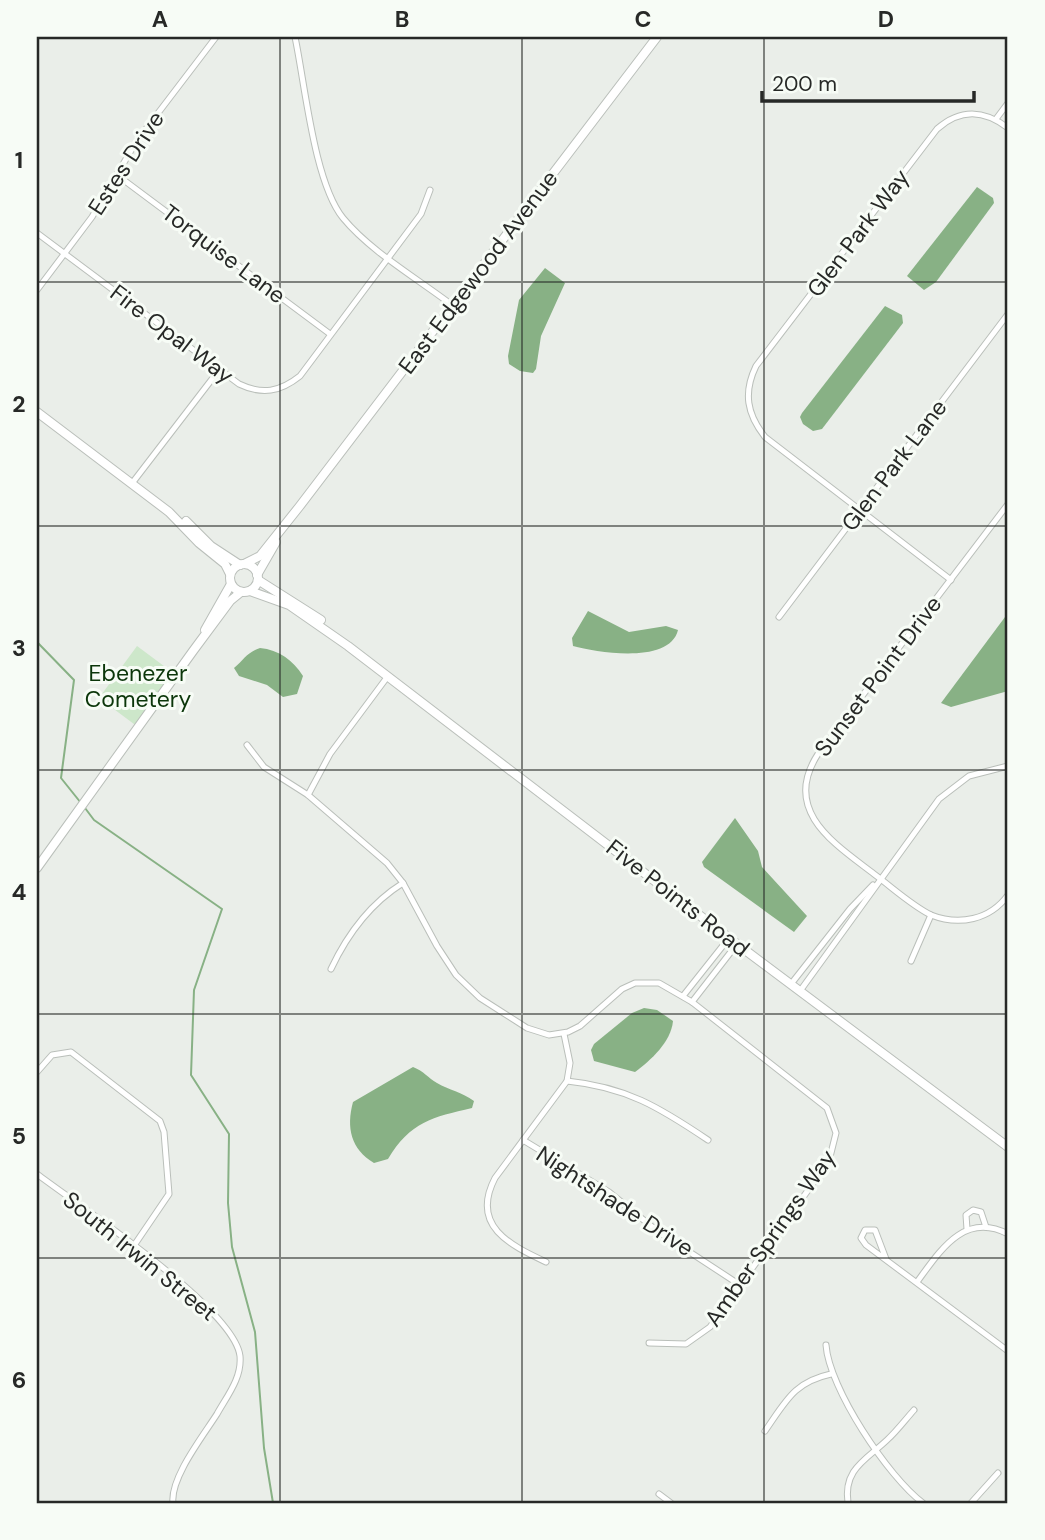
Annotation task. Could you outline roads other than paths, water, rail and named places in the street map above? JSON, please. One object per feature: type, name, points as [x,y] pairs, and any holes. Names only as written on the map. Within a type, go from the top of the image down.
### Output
[{"type":"street","name":"Estes Drive","points":[[37,290],[92,217],[135,142],[216,37]]},
{"type":"street","points":[[295,37],[329,194],[342,216],[389,257],[452,305]]},
{"type":"street","name":"East Edgewood Avenue","points":[[231,579],[242,565],[260,556],[299,507],[657,37]]},
{"type":"street","points":[[1008,103],[996,119],[1008,128]]},
{"type":"street","name":"Glen Park Way","points":[[860,510],[765,437],[755,424],[747,393],[756,366],[937,129],[958,115],[970,113],[996,119]]},
{"type":"street","name":"Torquise Lane","points":[[117,175],[330,334]]},
{"type":"street","name":"Fire Opal Way","points":[[37,233],[219,370],[249,389],[273,391],[300,376],[421,214],[430,190]]},
{"type":"street","name":"Glen Park Lane","points":[[779,617],[1008,314]]},
{"type":"street","points":[[133,482],[219,370]]},
{"type":"street","points":[[37,412],[171,508],[211,546],[242,565],[253,568],[258,578],[299,604],[348,646]]},
{"type":"street","points":[[133,482],[225,564],[231,579],[246,591],[294,608],[348,646]]},
{"type":"street","name":"Sunset Point Drive","points":[[931,915],[828,839],[814,822],[807,802],[809,771],[818,754],[1008,505]]},
{"type":"street","name":"East Edgewood Avenue","points":[[246,591],[258,578],[299,507]]},
{"type":"street","points":[[860,510],[951,580]]},
{"type":"street","points":[[193,651],[231,579]]},
{"type":"street","points":[[37,868],[230,601],[246,591]]},
{"type":"street","name":"Five Points Road","points":[[348,646],[729,938],[1008,1147]]},
{"type":"street","points":[[308,795],[330,754],[388,676]]},
{"type":"street","points":[[247,745],[264,767],[308,795],[377,853],[403,883],[443,957],[468,987],[532,1031],[549,1035],[564,1034],[580,1026],[615,994],[632,984],[659,983],[692,1002],[737,944]]},
{"type":"street","points":[[791,984],[850,909],[880,878],[949,789],[969,776],[1008,766]]},
{"type":"street","points":[[800,991],[858,914],[880,878]]},
{"type":"street","points":[[331,969],[338,953],[375,903],[403,883]]},
{"type":"street","points":[[911,961],[931,915],[952,920],[971,919],[996,908],[1008,895]]},
{"type":"street","points":[[683,996],[729,938]]},
{"type":"street","name":"Amber Springs Way","points":[[649,1343],[677,1345],[693,1341],[710,1328],[829,1161],[835,1146],[835,1126],[830,1113],[819,1099],[692,1002]]},
{"type":"street","points":[[546,1262],[506,1242],[494,1228],[488,1210],[493,1182],[566,1081],[570,1063],[564,1034]]},
{"type":"street","points":[[37,1072],[52,1055],[71,1052],[160,1121],[164,1132],[169,1194],[133,1247]]},
{"type":"street","points":[[566,1081],[603,1086],[640,1098],[708,1140]]},
{"type":"street","name":"Nightshade Drive","points":[[523,1140],[609,1192],[656,1230],[740,1285]]},
{"type":"street","name":"South Irwin Street","points":[[37,1174],[200,1298],[227,1328],[236,1344],[240,1363],[236,1382],[177,1480],[173,1503]]},
{"type":"street","points":[[967,1229],[966,1215],[973,1210],[981,1212],[986,1227]]},
{"type":"street","points":[[917,1282],[945,1245],[967,1229],[986,1227],[1008,1234]]},
{"type":"street","points":[[886,1259],[876,1230],[865,1230],[863,1242],[1008,1351]]},
{"type":"street","points":[[826,1345],[831,1374],[842,1396],[903,1486],[923,1503]]},
{"type":"street","points":[[765,1431],[798,1387],[808,1380],[831,1374]]},
{"type":"street","points":[[848,1503],[847,1488],[853,1470],[914,1410]]},
{"type":"street","points":[[971,1503],[998,1473]]},
{"type":"street","points":[[659,1494],[671,1503]]},
{"type":"waterway","points":[[37,642],[74,680],[61,778],[81,803]]},
{"type":"waterway","points":[[85,808],[94,820],[222,909],[194,990],[191,1075],[229,1134],[228,1203],[232,1247],[255,1332],[264,1448],[273,1503]]},
{"type":"park label","name":"Ebenezer Cometery","points":[[138,686]]}]
